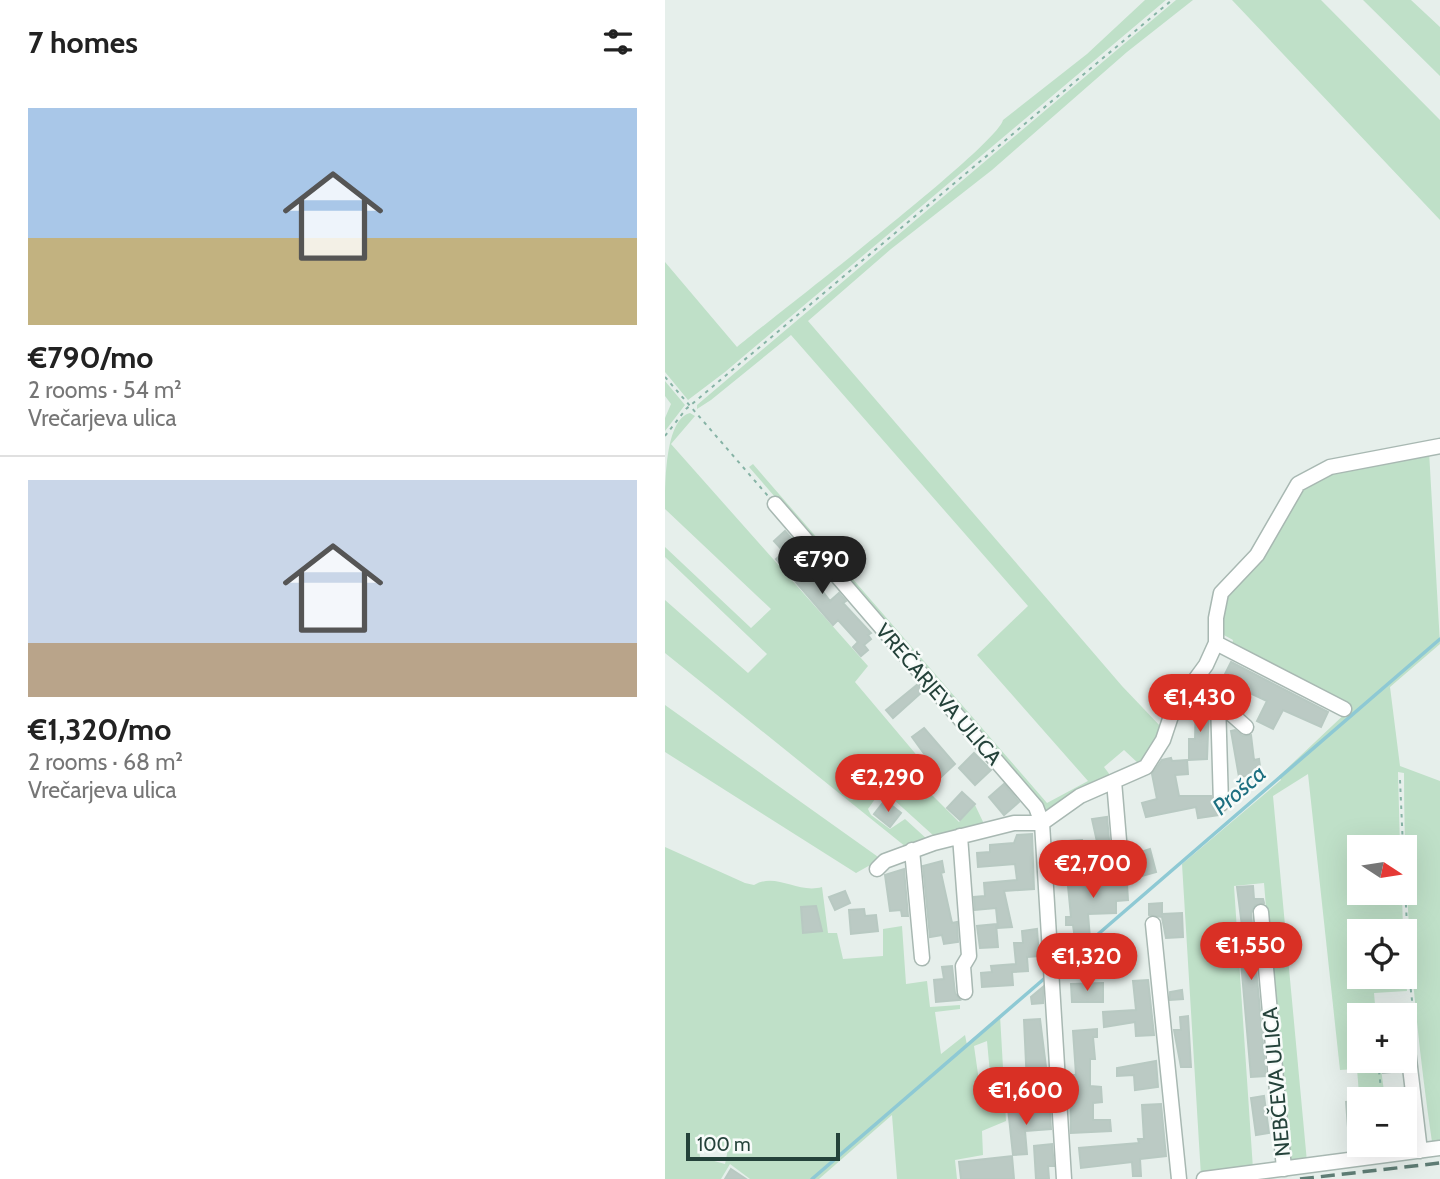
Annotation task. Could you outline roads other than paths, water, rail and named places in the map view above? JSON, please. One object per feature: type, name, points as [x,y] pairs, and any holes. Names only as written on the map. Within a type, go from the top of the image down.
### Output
[{"type":"street","points":[[877,869],[885,861],[912,850],[960,836],[1014,824],[1042,823],[1080,796],[1146,767],[1163,740],[1173,710],[1191,687],[1216,643],[1216,618],[1221,593],[1257,555],[1290,494],[1306,478],[1329,467],[1440,446]]},
{"type":"street","name":"VREČARJEVA ULICA","points":[[775,504],[1036,807],[1042,823],[1064,1179]]},
{"type":"street","points":[[1216,643],[1345,709]]},
{"type":"street","points":[[1191,687],[1217,701],[1246,727]]},
{"type":"street","points":[[1217,701],[1221,804]]},
{"type":"street","points":[[1114,781],[1122,876]]},
{"type":"street","points":[[960,836],[969,956],[963,966],[965,992]]},
{"type":"street","points":[[912,850],[922,958]]},
{"type":"street","name":"NEBČEVA ULICA","points":[[1261,912],[1284,1168]]},
{"type":"street","points":[[1153,924],[1179,1179]]},
{"type":"street","points":[[1414,1073],[1420,1151]]},
{"type":"street","name":"NEBČEVA ULICA","points":[[1205,1179],[1440,1148]]},
{"type":"waterway","name":"Prošca","points":[[1060,967],[1440,639]]},
{"type":"waterway","name":"Prošca","points":[[812,1179],[1045,978]]},
{"type":"railway","points":[[1300,1179],[1440,1163]]}]
